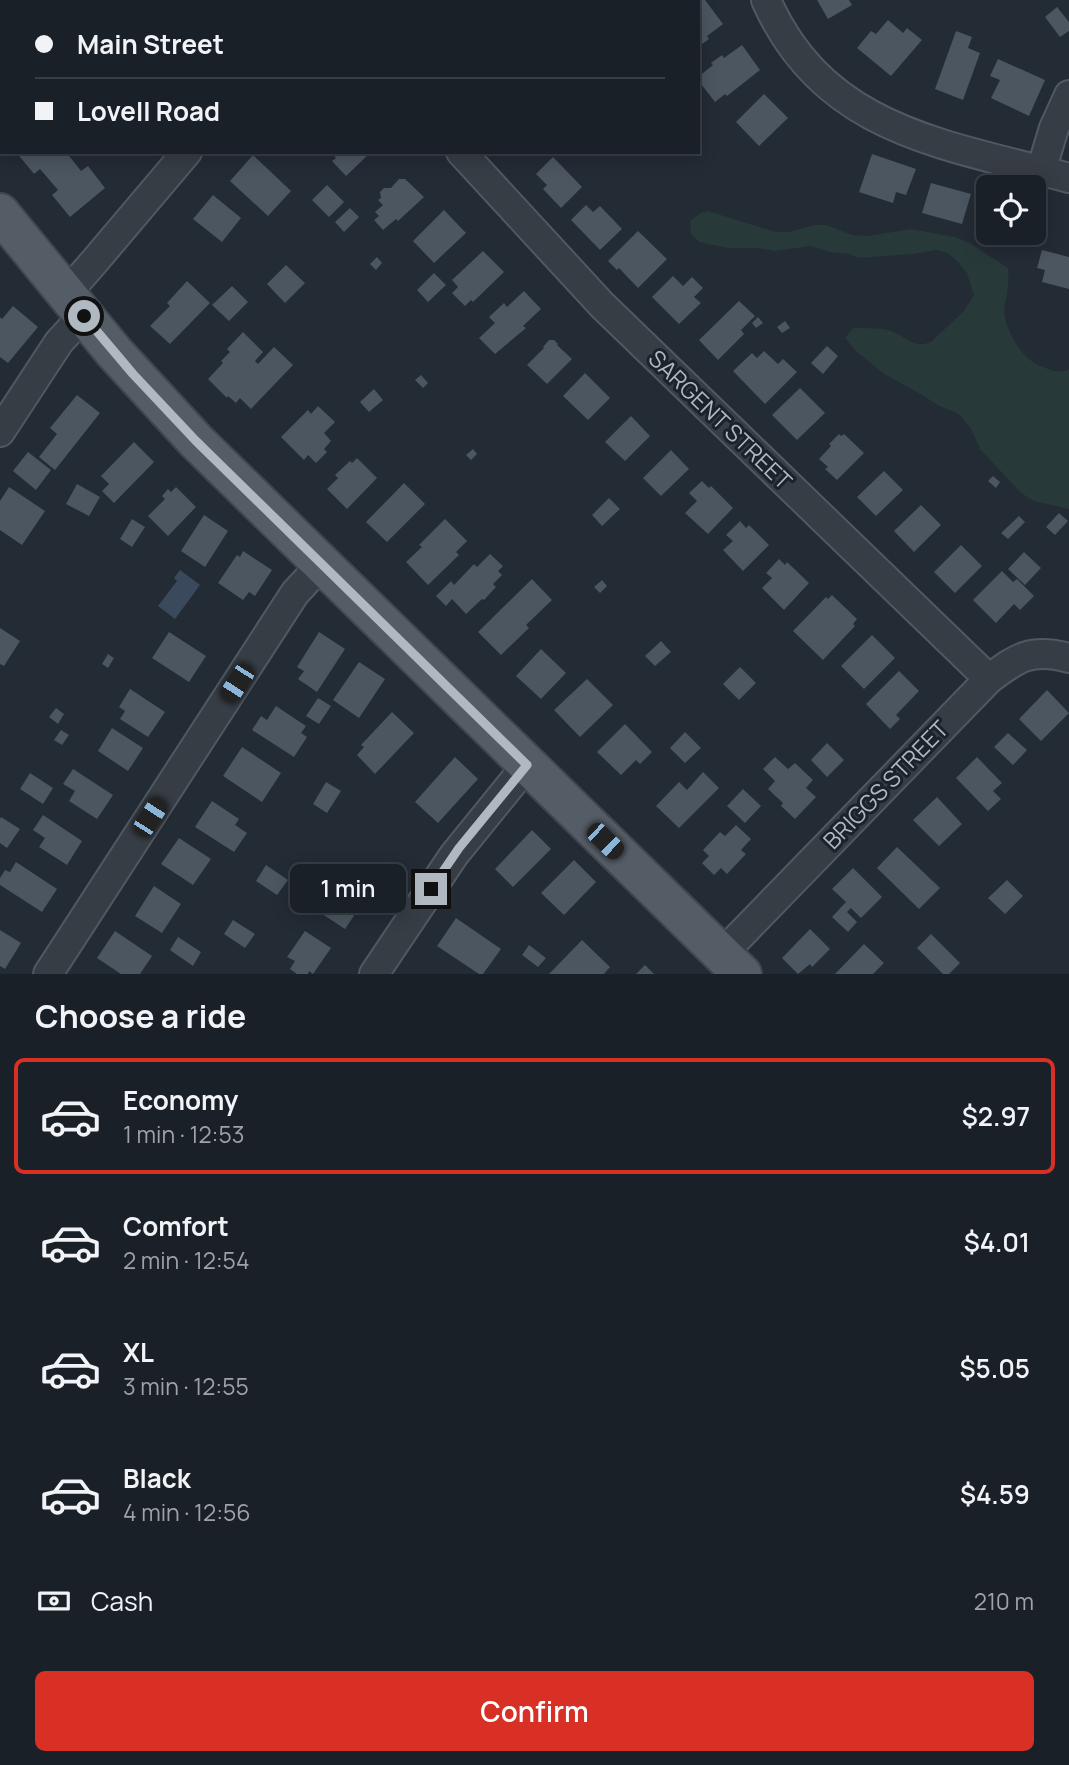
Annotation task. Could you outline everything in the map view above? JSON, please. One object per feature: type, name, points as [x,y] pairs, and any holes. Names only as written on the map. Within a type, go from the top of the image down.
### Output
[{"type":"main road","points":[[0,213],[154,397],[196,441],[732,964]]},
{"type":"street","points":[[766,0],[782,32],[803,62],[831,89],[873,117],[920,137],[1069,178]]},
{"type":"street","points":[[1041,171],[1054,128],[1069,95]]},
{"type":"street","points":[[0,432],[59,342],[75,305],[186,154]]},
{"type":"street","name":"SARGENT STREET","points":[[463,154],[602,305],[989,679]]},
{"type":"street","points":[[48,974],[295,593],[322,564]]},
{"type":"street","name":"BRIGGS STREET","points":[[732,964],[989,679],[1009,663],[1026,656],[1042,654],[1069,659]]},
{"type":"street","points":[[374,974],[454,855],[527,765]]},
{"type":"shaded area","points":[[708,211],[776,232],[827,225],[852,235],[868,236],[911,229],[955,237],[970,243],[1008,268],[1004,311],[1008,328],[1017,345],[1036,364],[1056,371],[1069,369],[1069,509],[1034,501],[1021,493],[980,449],[971,429],[960,415],[884,374],[845,338],[853,328],[871,328],[894,332],[914,343],[926,344],[932,341],[964,311],[974,295],[967,273],[956,260],[947,253],[936,250],[859,258],[811,246],[775,251],[728,248],[699,242],[691,234],[690,221]]},
{"type":"water","points":[[180,570],[200,585],[175,619],[158,606],[177,581],[174,578]]},
{"type":"building","points":[[705,0],[723,24],[707,36],[709,39],[700,46],[700,2]]},
{"type":"building","points":[[817,0],[849,0],[852,5],[828,19]]},
{"type":"building","points":[[1057,7],[1069,22],[1069,31],[1060,37],[1045,17]]},
{"type":"building","points":[[888,20],[903,33],[907,28],[922,40],[891,76],[857,48],[871,31],[876,34]]},
{"type":"building","points":[[956,31],[972,37],[968,48],[980,53],[963,100],[935,89]]},
{"type":"building","points":[[742,45],[760,70],[715,102],[700,83],[700,75],[722,55],[724,58]]},
{"type":"building","points":[[998,59],[1045,80],[1029,116],[991,98],[1000,80],[990,76]]},
{"type":"building","points":[[764,94],[788,118],[759,146],[736,122]]},
{"type":"building","points":[[18,154],[68,154],[81,171],[88,166],[105,188],[70,217],[52,195],[58,190],[40,169],[34,174]]},
{"type":"building","points":[[333,154],[369,154],[346,176],[332,161],[336,158]]},
{"type":"building","points":[[872,154],[916,169],[906,195],[896,192],[893,203],[859,192]]},
{"type":"building","points":[[253,155],[291,191],[268,216],[230,181]]},
{"type":"building","points":[[553,157],[582,187],[561,208],[543,189],[547,185],[536,174]]},
{"type":"building","points":[[399,179],[405,179],[424,197],[398,221],[396,219],[383,230],[374,220],[379,216],[375,212],[383,205],[378,200],[381,198],[380,192],[384,188],[391,188]]},
{"type":"building","points":[[931,183],[971,194],[962,224],[922,213]]},
{"type":"building","points":[[327,185],[344,202],[329,217],[312,200]]},
{"type":"building","points":[[213,195],[241,218],[222,242],[193,219]]},
{"type":"building","points":[[586,205],[593,212],[600,206],[622,229],[600,250],[571,220]]},
{"type":"building","points":[[350,208],[359,217],[344,232],[335,222]]},
{"type":"building","points":[[444,210],[466,233],[434,263],[413,241]]},
{"type":"building","points":[[638,231],[667,259],[638,288],[619,268],[617,270],[608,261]]},
{"type":"building","points":[[1042,250],[1069,257],[1069,289],[1042,282],[1045,270],[1037,268]]},
{"type":"building","points":[[483,251],[504,272],[473,302],[471,300],[465,306],[452,293],[458,287],[452,280]]},
{"type":"building","points":[[377,257],[382,263],[376,270],[370,264]]},
{"type":"building","points":[[286,265],[305,283],[285,303],[267,284]]},
{"type":"building","points":[[434,273],[446,285],[428,302],[417,290]]},
{"type":"building","points":[[673,276],[683,286],[692,277],[703,288],[694,297],[701,303],[679,324],[652,297]]},
{"type":"building","points":[[187,281],[210,303],[170,344],[150,326],[170,306],[167,303]]},
{"type":"building","points":[[232,286],[248,302],[229,321],[212,305]]},
{"type":"building","points":[[524,291],[541,309],[523,326],[526,328],[495,354],[479,338],[495,323],[489,317],[504,303],[507,307]]},
{"type":"building","points":[[739,301],[755,316],[741,330],[744,334],[718,360],[699,340]]},
{"type":"building","points":[[13,306],[38,327],[8,363],[0,357],[0,317],[2,319]]},
{"type":"building","points":[[758,317],[763,323],[756,328],[752,323]]},
{"type":"building","points":[[785,321],[790,328],[782,333],[777,327]]},
{"type":"building","points":[[243,332],[263,352],[255,361],[258,364],[274,347],[293,365],[251,409],[240,398],[236,403],[228,396],[227,398],[208,379],[230,352],[227,349]]},
{"type":"building","points":[[549,340],[554,340],[572,359],[547,384],[527,365]]},
{"type":"building","points":[[827,346],[838,356],[823,374],[811,363]]},
{"type":"building","points":[[764,351],[778,364],[783,359],[797,372],[765,404],[733,371],[752,353],[757,358]]},
{"type":"building","points":[[585,373],[610,398],[588,420],[563,396]]},
{"type":"building","points":[[421,375],[428,383],[423,388],[415,380]]},
{"type":"building","points":[[800,388],[825,413],[797,440],[772,415]]},
{"type":"building","points":[[374,389],[383,400],[369,412],[360,402]]},
{"type":"building","points":[[77,395],[100,413],[55,470],[39,457],[57,434],[50,428]]},
{"type":"building","points":[[318,406],[335,422],[324,433],[331,441],[324,449],[327,452],[316,463],[308,455],[304,460],[281,437],[308,410],[311,414]]},
{"type":"building","points":[[631,416],[650,436],[625,461],[605,442]]},
{"type":"building","points":[[839,434],[844,434],[864,453],[837,480],[819,459]]},
{"type":"building","points":[[134,442],[154,462],[114,503],[102,491],[109,484],[101,476]]},
{"type":"building","points":[[473,449],[477,454],[471,460],[466,455]]},
{"type":"building","points":[[671,450],[689,469],[661,496],[643,478]]},
{"type":"building","points":[[28,452],[51,470],[36,490],[13,471]]},
{"type":"building","points":[[357,458],[377,478],[347,509],[327,489],[338,478],[335,475]]},
{"type":"building","points":[[884,471],[903,490],[876,516],[857,497]]},
{"type":"building","points":[[993,476],[1000,482],[996,488],[988,481]]},
{"type":"building","points":[[702,481],[709,488],[711,486],[733,508],[708,534],[685,513],[697,501],[689,493]]},
{"type":"building","points":[[404,483],[425,504],[387,542],[366,522]]},
{"type":"building","points":[[77,484],[100,497],[89,516],[66,504]]},
{"type":"building","points":[[9,487],[45,511],[22,545],[0,530],[0,501]]},
{"type":"building","points":[[176,487],[196,507],[168,536],[148,516],[165,499],[162,496],[168,489],[171,492]]},
{"type":"building","points":[[609,498],[620,509],[602,526],[592,515]]},
{"type":"building","points":[[921,505],[941,525],[914,552],[894,531]]},
{"type":"building","points":[[1059,513],[1068,521],[1055,535],[1046,527]]},
{"type":"building","points":[[204,515],[228,531],[205,567],[181,551]]},
{"type":"building","points":[[1019,516],[1025,522],[1008,539],[1001,533]]},
{"type":"building","points":[[132,519],[145,527],[132,547],[120,539]]},
{"type":"building","points":[[445,519],[467,541],[456,552],[459,555],[428,585],[406,562]]},
{"type":"building","points":[[740,521],[746,528],[749,525],[769,545],[743,571],[723,550],[733,541],[726,535]]},
{"type":"building","points":[[961,545],[982,566],[955,593],[934,572]]},
{"type":"building","points":[[243,551],[272,570],[255,596],[249,592],[243,600],[218,583],[237,555],[240,557]]},
{"type":"building","points":[[1024,552],[1041,568],[1025,585],[1008,569]]},
{"type":"building","points":[[490,554],[503,566],[498,571],[502,575],[493,584],[496,587],[484,600],[466,614],[452,599],[446,606],[436,596],[451,581],[454,585],[474,564],[477,567]]},
{"type":"building","points":[[779,559],[785,565],[787,562],[809,583],[784,610],[762,588],[772,578],[766,573]]},
{"type":"building","points":[[1002,571],[1013,582],[1017,579],[1034,596],[1020,610],[1014,604],[996,623],[973,600]]},
{"type":"building","points":[[532,579],[552,600],[526,625],[529,628],[501,655],[478,632]]},
{"type":"building","points":[[602,580],[607,586],[600,593],[594,587]]},
{"type":"building","points":[[832,595],[857,619],[853,624],[855,626],[823,660],[793,631],[826,597],[828,599]]},
{"type":"building","points":[[0,628],[20,641],[4,666],[0,664]]},
{"type":"building","points":[[169,632],[206,656],[189,682],[152,658]]},
{"type":"building","points":[[319,632],[345,649],[317,692],[298,679],[304,671],[297,667]]},
{"type":"building","points":[[872,635],[895,658],[864,689],[841,666]]},
{"type":"building","points":[[661,641],[671,652],[655,666],[645,656]]},
{"type":"building","points":[[541,649],[566,673],[541,699],[516,676]]},
{"type":"building","points":[[108,654],[114,658],[108,668],[102,664]]},
{"type":"building","points":[[359,662],[385,679],[359,718],[333,700]]},
{"type":"building","points":[[740,667],[756,683],[739,700],[723,684]]},
{"type":"building","points":[[899,671],[919,691],[896,715],[900,719],[890,729],[866,704]]},
{"type":"building","points":[[587,679],[613,705],[580,737],[554,710]]},
{"type":"building","points":[[130,689],[165,712],[148,737],[120,719],[125,711],[119,707]]},
{"type":"building","points":[[1047,690],[1069,713],[1041,741],[1019,719]]},
{"type":"building","points":[[318,698],[331,706],[319,724],[306,716]]},
{"type":"building","points":[[276,706],[306,726],[301,733],[307,737],[294,757],[252,730],[261,716],[267,720]]},
{"type":"building","points":[[56,708],[64,714],[58,724],[49,717]]},
{"type":"building","points":[[392,712],[414,733],[375,774],[357,755],[364,747],[361,745]]},
{"type":"building","points":[[625,724],[652,752],[640,764],[636,760],[621,775],[597,752]]},
{"type":"building","points":[[112,728],[143,748],[128,771],[98,751]]},
{"type":"building","points":[[61,730],[69,735],[62,745],[54,740]]},
{"type":"building","points":[[685,732],[701,748],[685,763],[670,748]]},
{"type":"building","points":[[1008,733],[1027,750],[1013,765],[994,747]]},
{"type":"building","points":[[827,743],[844,760],[827,777],[811,760]]},
{"type":"building","points":[[242,747],[281,773],[262,802],[223,776]]},
{"type":"building","points":[[455,757],[478,779],[438,823],[415,802]]},
{"type":"building","points":[[775,757],[788,769],[795,763],[813,780],[806,788],[816,797],[795,819],[768,789],[775,781],[763,769]]},
{"type":"building","points":[[977,757],[1002,783],[993,791],[1001,799],[988,811],[956,778]]},
{"type":"building","points":[[73,769],[113,795],[97,819],[69,801],[75,791],[63,784]]},
{"type":"building","points":[[703,772],[719,788],[679,828],[656,806],[679,782],[687,790]]},
{"type":"building","points":[[30,773],[53,788],[43,804],[20,789]]},
{"type":"building","points":[[326,782],[341,791],[327,813],[313,804]]},
{"type":"building","points":[[743,789],[761,806],[745,823],[727,806]]},
{"type":"building","points":[[937,797],[962,824],[939,846],[913,820]]},
{"type":"building","points":[[212,801],[239,819],[235,825],[247,833],[234,852],[195,827]]},
{"type":"building","points":[[43,815],[82,841],[67,865],[39,847],[45,838],[33,830]]},
{"type":"building","points":[[1,817],[20,829],[7,848],[0,843]]},
{"type":"building","points":[[736,825],[751,839],[741,850],[746,854],[727,874],[721,868],[714,875],[702,863],[709,856],[703,850],[720,832],[725,836]]},
{"type":"building","points":[[532,830],[551,849],[513,887],[495,869]]},
{"type":"building","points":[[179,838],[211,859],[193,885],[161,864]]},
{"type":"building","points":[[897,847],[940,888],[919,909],[877,868]]},
{"type":"building","points":[[574,860],[596,882],[564,915],[541,893]]},
{"type":"building","points":[[16,862],[57,889],[42,912],[0,885],[0,878],[5,870],[10,872]]},
{"type":"building","points":[[266,865],[288,880],[277,895],[256,881]]},
{"type":"building","points":[[853,868],[882,897],[861,918],[851,908],[847,912],[857,922],[848,932],[832,917],[846,902],[832,889]]},
{"type":"building","points":[[318,869],[347,887],[352,879],[370,892],[345,929],[298,898]]},
{"type":"building","points":[[1007,880],[1023,896],[1005,914],[988,898]]},
{"type":"building","points":[[154,886],[181,904],[162,933],[135,916]]},
{"type":"building","points":[[456,918],[501,949],[483,974],[437,946]]},
{"type":"building","points":[[233,920],[255,934],[245,948],[224,934]]},
{"type":"building","points":[[810,929],[830,949],[812,967],[810,964],[798,974],[782,958]]},
{"type":"building","points":[[0,930],[21,943],[5,969],[0,966]]},
{"type":"building","points":[[115,931],[152,956],[140,974],[121,974],[97,958]]},
{"type":"building","points":[[305,931],[331,948],[313,974],[309,971],[308,974],[297,974],[290,969],[295,961],[287,957]]},
{"type":"building","points":[[931,934],[960,963],[949,974],[943,974],[917,948]]},
{"type":"building","points":[[178,937],[201,952],[193,966],[170,950]]},
{"type":"building","points":[[582,940],[610,967],[604,974],[549,974]]},
{"type":"building","points":[[864,944],[884,963],[873,974],[835,974]]},
{"type":"building","points":[[529,945],[546,958],[538,967],[522,955]]},
{"type":"building","points":[[645,965],[654,974],[636,974]]},
{"type":"route","points":[[84,316],[133,374],[196,441],[527,765],[459,848],[431,889]]}]
